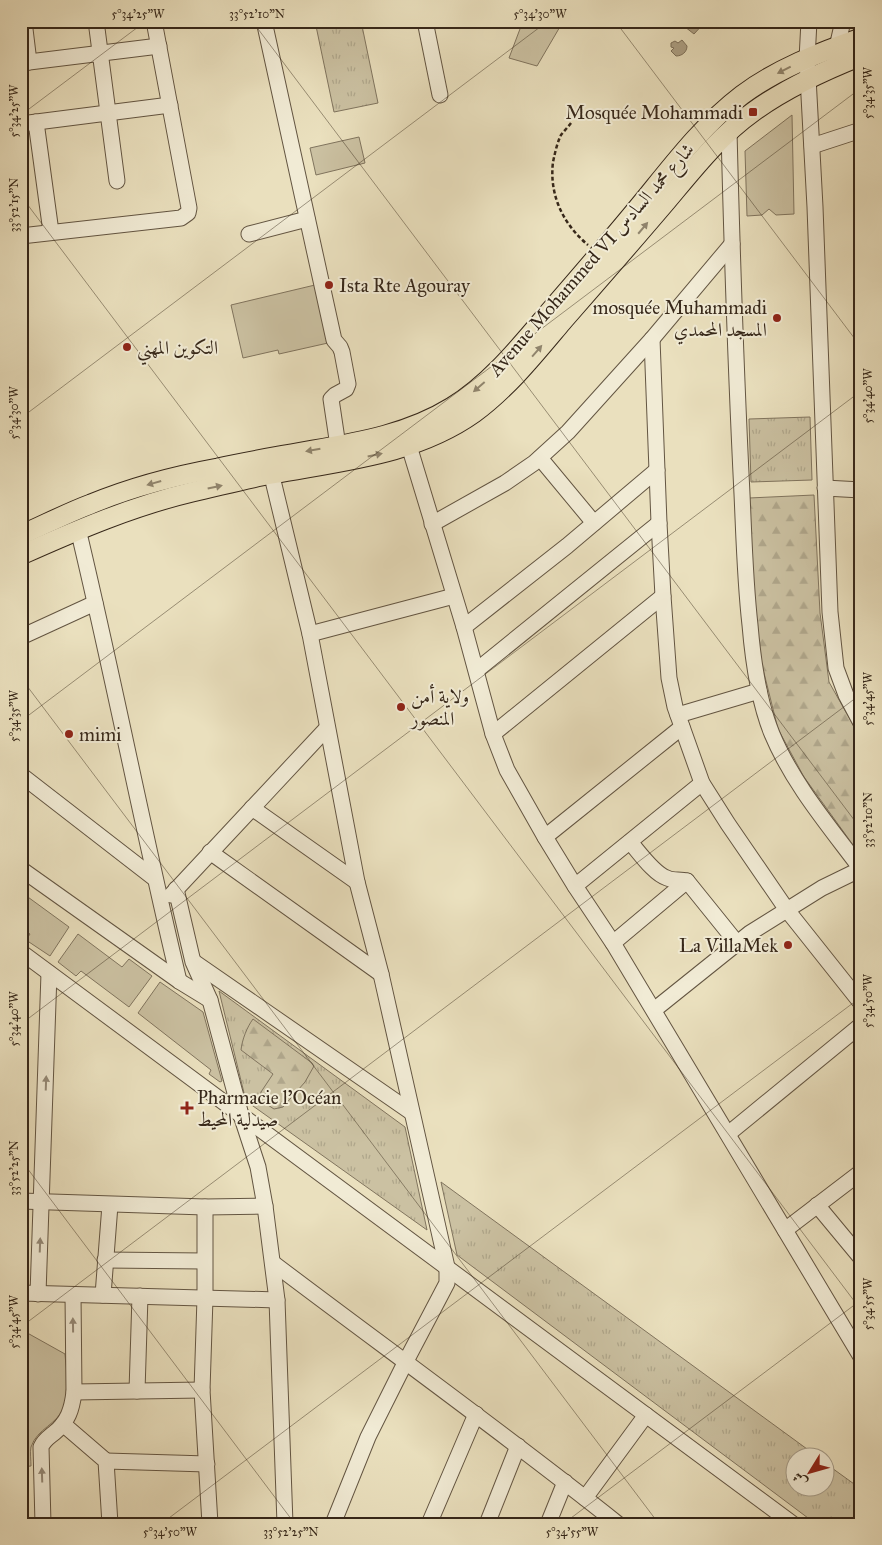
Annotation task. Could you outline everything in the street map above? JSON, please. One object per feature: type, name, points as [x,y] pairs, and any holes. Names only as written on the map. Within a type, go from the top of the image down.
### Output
[{"type":"main road","name":"Avenue Mohammed VI شارع محمد السادس","points":[[21,536],[91,504],[132,489],[185,475],[356,459],[407,437],[420,424],[439,415],[476,390],[497,371],[599,255],[700,134],[742,96],[758,84],[780,72],[807,59],[861,38]]},
{"type":"main road","name":"Avenue Mohammed VI شارع محمد السادس","points":[[21,555],[78,529],[144,505],[338,446],[370,439],[432,437],[472,414],[490,400],[520,371],[683,181],[729,131],[783,92],[808,78],[861,56]]},
{"type":"main road","points":[[742,96],[753,112]]},
{"type":"street","points":[[24,21],[25,63],[159,46]]},
{"type":"street","points":[[96,21],[117,181]]},
{"type":"street","points":[[21,236],[181,218],[188,213],[189,208],[154,21]]},
{"type":"street","points":[[264,21],[334,340],[342,352],[348,384],[346,389],[331,398],[338,446]]},
{"type":"street","points":[[425,21],[440,95]]},
{"type":"street","points":[[809,21],[807,59],[822,371],[830,612],[836,668],[846,695],[861,723]]},
{"type":"street","points":[[832,67],[843,21]]},
{"type":"street","points":[[52,232],[29,123],[170,105]]},
{"type":"street","points":[[812,146],[861,130]]},
{"type":"street","points":[[654,1010],[750,933],[822,888],[861,869],[796,781],[772,734],[759,691],[753,658],[747,595],[735,343],[729,131]]},
{"type":"street","points":[[249,234],[307,220]]},
{"type":"street","points":[[432,524],[505,484],[540,458],[568,432],[652,339],[732,244]]},
{"type":"street","points":[[652,339],[659,524],[669,678],[680,721],[702,783],[737,838],[787,910],[861,1003]]},
{"type":"street","points":[[407,437],[477,670],[493,734],[507,770],[545,837],[654,1010],[861,1357]]},
{"type":"street","points":[[540,458],[594,523]]},
{"type":"street","points":[[270,466],[310,634],[358,882],[381,974],[446,1267],[447,1283],[368,1437],[333,1524]]},
{"type":"street","points":[[464,627],[657,470]]},
{"type":"street","points":[[825,488],[861,490]]},
{"type":"street","points":[[477,670],[659,524]]},
{"type":"street","points":[[78,529],[96,603],[154,878],[179,981]]},
{"type":"street","points":[[310,634],[454,596]]},
{"type":"street","points":[[493,734],[663,596]]},
{"type":"street","points":[[21,637],[96,603]]},
{"type":"street","points":[[545,837],[680,721],[759,691]]},
{"type":"street","points":[[161,905],[327,728]]},
{"type":"street","points":[[21,775],[154,878]]},
{"type":"street","points":[[575,886],[702,783]]},
{"type":"street","points":[[252,808],[358,882]]},
{"type":"street","points":[[630,842],[660,874],[672,880],[680,879],[686,881],[737,943]]},
{"type":"street","points":[[210,852],[381,974]]},
{"type":"street","points":[[21,869],[179,981],[210,1000]]},
{"type":"street","points":[[613,943],[686,881]]},
{"type":"street","points":[[176,889],[193,962],[210,1000],[241,1115],[258,1167],[265,1206],[277,1300],[285,1524]]},
{"type":"street","points":[[21,952],[793,1524]]},
{"type":"street","points":[[193,962],[411,1112]]},
{"type":"street","points":[[38,1294],[49,973]]},
{"type":"street","points":[[728,1134],[861,1025]]},
{"type":"street","points":[[785,1230],[861,1172]]},
{"type":"street","points":[[21,1201],[205,1207],[265,1206]]},
{"type":"street","points":[[103,1295],[110,1205]]},
{"type":"street","points":[[818,1205],[861,1258]]},
{"type":"street","points":[[205,1207],[202,1390],[210,1524]]},
{"type":"street","points":[[105,1260],[204,1261]]},
{"type":"street","points":[[273,1263],[476,1414],[618,1524]]},
{"type":"street","points":[[21,1293],[277,1300]]},
{"type":"street","points":[[43,1524],[41,1447],[44,1441],[63,1424],[72,1407],[74,1392],[73,1295]]},
{"type":"street","points":[[137,1391],[140,1296]]},
{"type":"street","points":[[74,1392],[202,1390]]},
{"type":"street","points":[[429,1524],[476,1414]]},
{"type":"street","points":[[585,1498],[646,1415]]},
{"type":"street","points":[[63,1424],[106,1461],[207,1464]]},
{"type":"street","points":[[487,1524],[518,1446]]},
{"type":"street","points":[[106,1461],[110,1524]]},
{"type":"street","points":[[548,1524],[565,1482]]},
{"type":"path","points":[[571,123],[561,135],[555,151],[552,181],[555,199],[563,217],[578,237],[599,255]]},
{"type":"green space","points":[[339,21],[361,21],[378,103],[334,112],[316,26]]},
{"type":"green space","points":[[523,21],[550,21],[561,25],[537,66],[509,58]]},
{"type":"green space","points":[[792,115],[794,214],[776,215],[769,209],[762,215],[747,216],[745,151]]},
{"type":"green space","points":[[359,137],[365,163],[316,175],[310,148]]},
{"type":"green space","points":[[315,285],[328,343],[279,354],[278,350],[243,358],[231,305]]},
{"type":"green space","points":[[810,417],[812,480],[751,482],[749,419]]},
{"type":"green space","points":[[814,495],[820,613],[829,682],[861,739],[861,856],[804,777],[778,729],[760,657],[754,604],[749,498]]},
{"type":"green space","points":[[21,892],[69,927],[50,956],[26,940],[30,934],[21,928]]},
{"type":"green space","points":[[78,934],[122,967],[129,959],[152,976],[129,1007],[81,971],[76,976],[58,962]]},
{"type":"green space","points":[[160,982],[203,1012],[222,1081],[220,1082],[209,1074],[211,1070],[138,1013]]},
{"type":"green space","points":[[219,991],[405,1127],[427,1230],[246,1101]]},
{"type":"green space","points":[[253,1019],[314,1066],[305,1082],[283,1107],[274,1109],[260,1100],[261,1092],[273,1074],[241,1050],[245,1034]]},
{"type":"green space","points":[[441,1182],[806,1448],[784,1448],[784,1498],[834,1498],[834,1470],[861,1489],[861,1524],[816,1524],[457,1255]]},
{"type":"green space","points":[[21,1301],[22,1330],[65,1354],[68,1386],[67,1399],[62,1412],[38,1435],[31,1447],[31,1466],[21,1467]]},
{"type":"shaded area","points":[[682,21],[706,21],[694,34],[680,23]]},
{"type":"shaded area","points":[[682,40],[687,46],[686,50],[676,56],[671,51],[674,48],[671,47],[671,43],[675,41],[678,43]]},
{"type":"place","name":"Mosquée Mohammadi","points":[[753,112]]},
{"type":"place","name":"Ista Rte Agouray","points":[[329,285]]},
{"type":"place","name":"mosquée Muhammadi المسجد المحمدي","points":[[777,318]]},
{"type":"place","name":"التكوين المهني","points":[[127,347]]},
{"type":"place","name":"ولاية أمن المنصور","points":[[401,707]]},
{"type":"place","name":"mimi","points":[[69,734]]},
{"type":"place","name":"La VillaMek","points":[[788,945]]},
{"type":"place","name":"Pharmacie l'Océan صيدلية المحيط","points":[[187,1108]]}]
